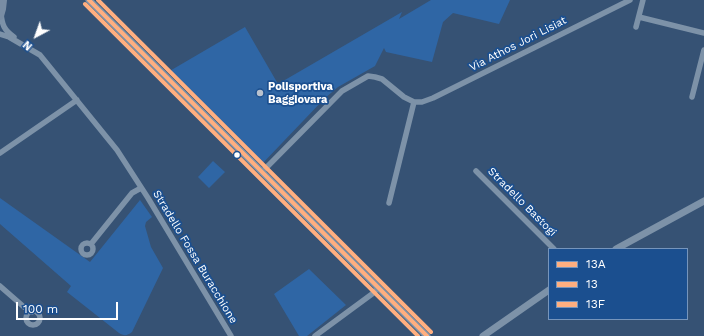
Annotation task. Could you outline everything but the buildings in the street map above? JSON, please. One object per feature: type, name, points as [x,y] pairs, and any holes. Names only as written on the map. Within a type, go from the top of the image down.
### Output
[{"type":"main road","points":[[1,14],[4,1]]},
{"type":"street","points":[[89,0],[427,336]]},
{"type":"street","name":"Via Athos Jori Lisiat","points":[[414,102],[422,102],[433,98],[630,0]]},
{"type":"street","points":[[636,27],[643,0]]},
{"type":"street","points":[[1,14],[2,24],[6,30],[23,45]]},
{"type":"street","points":[[639,17],[704,33]]},
{"type":"street","points":[[0,34],[23,45]]},
{"type":"street","name":"Stradello Fossa Buracchione","points":[[23,45],[40,55],[117,150],[231,336]]},
{"type":"street","points":[[692,97],[704,50]]},
{"type":"street","points":[[262,172],[342,91],[368,76],[375,77],[382,79],[404,97],[414,102],[389,203]]},
{"type":"street","points":[[0,152],[77,100]]},
{"type":"street","name":"Stradello Bastogi","points":[[476,171],[553,248]]},
{"type":"street","name":"Stradello Fossa Buracchione","points":[[91,244],[132,193],[141,188]]},
{"type":"street","points":[[618,248],[704,200]]},
{"type":"street","points":[[0,286],[30,313]]},
{"type":"street","points":[[315,336],[378,288]]},
{"type":"street","points":[[483,336],[548,291]]},
{"type":"shaded area","name":"Polisportiva Baggiovara","points":[[431,0],[510,0],[499,24],[453,13],[443,22],[432,62],[386,52],[384,48],[375,66],[338,87],[325,98],[261,165],[168,72],[245,27],[278,84],[402,12],[399,19]]},
{"type":"shaded area","points":[[213,161],[225,172],[209,188],[198,177]]},
{"type":"shaded area","points":[[0,198],[90,262],[140,200],[152,217],[146,222],[145,226],[151,247],[163,268],[132,332],[122,335],[67,292],[71,286],[0,224]]},
{"type":"shaded area","points":[[309,269],[346,305],[307,336],[299,336],[274,294]]},
{"type":"transit line","name":"13A","points":[[89,0],[427,336]]},
{"type":"transit line","name":"13F","points":[[98,0],[431,332]]},
{"type":"transit line","name":"13","points":[[85,4],[418,336]]},
{"type":"place","name":"Polisportiva Baggiovara","points":[[260,93]]}]
